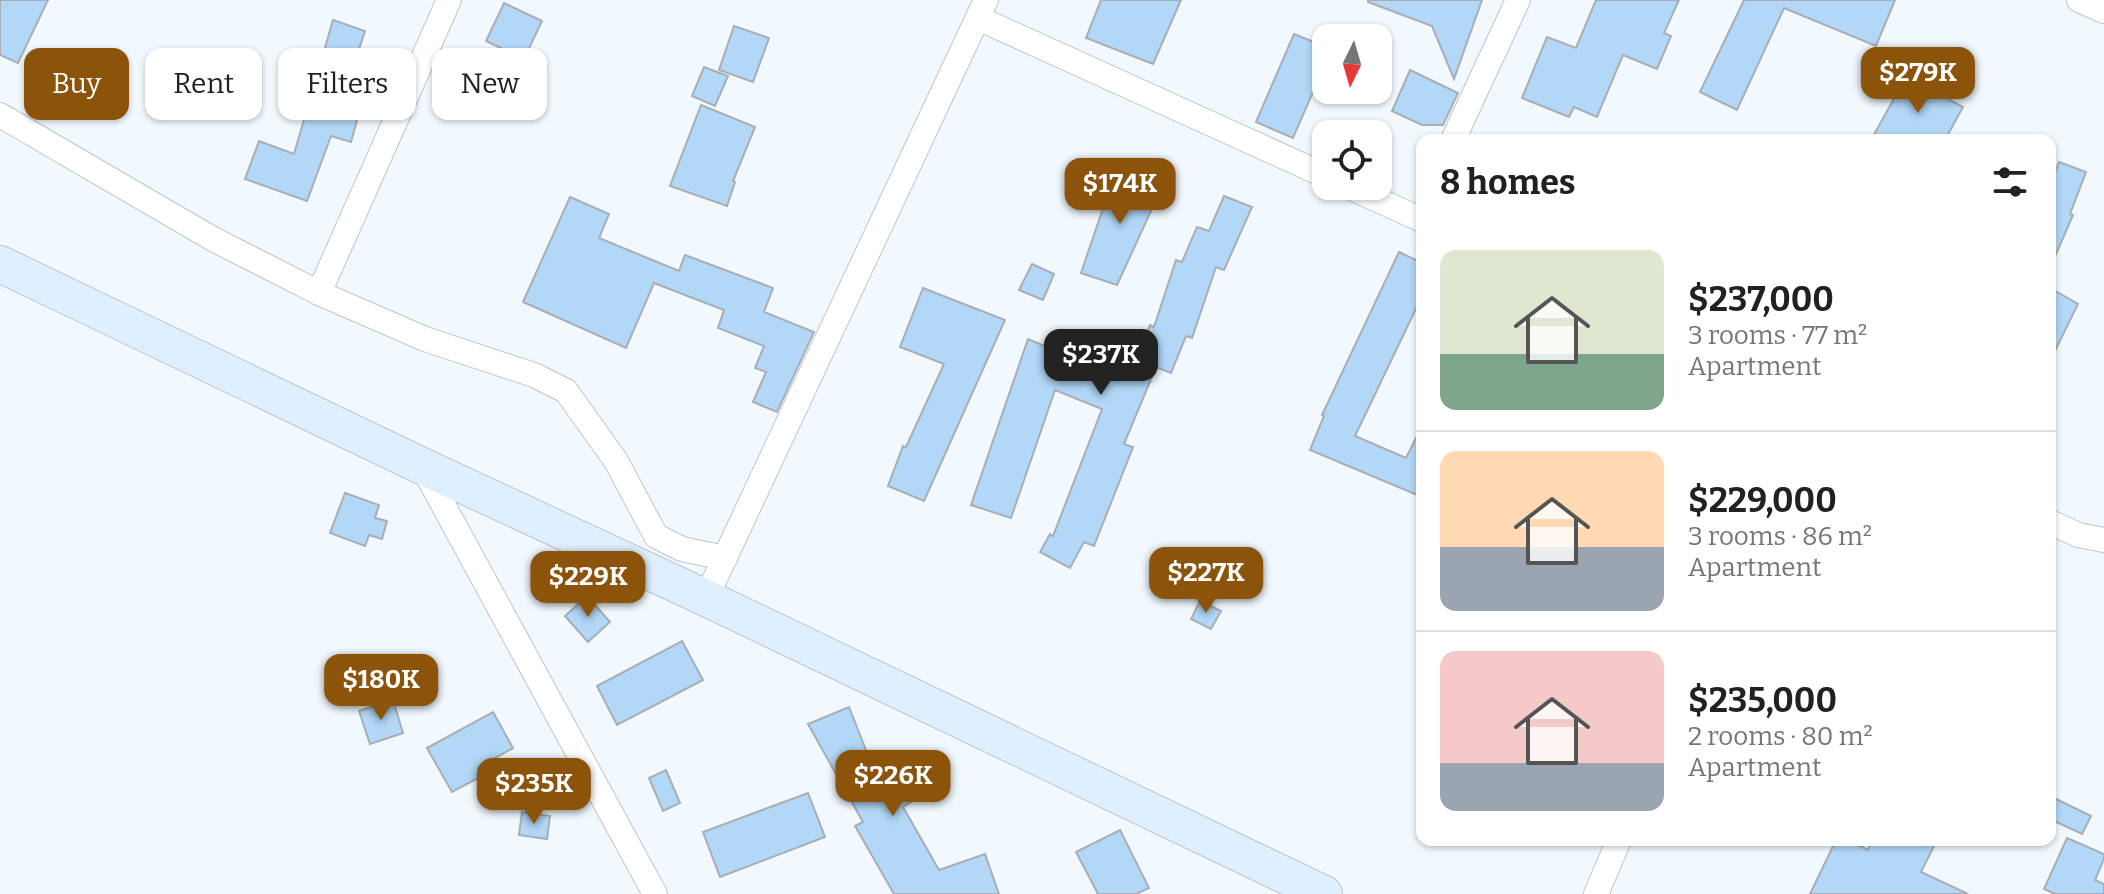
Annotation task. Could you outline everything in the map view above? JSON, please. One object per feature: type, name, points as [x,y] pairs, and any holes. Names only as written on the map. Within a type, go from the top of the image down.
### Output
[{"type":"main road","points":[[0,264],[1324,894]]},
{"type":"street","points":[[319,293],[449,0]]},
{"type":"street","points":[[1456,134],[1518,0]]},
{"type":"street","points":[[2079,0],[2104,11]]},
{"type":"street","points":[[706,598],[982,9],[1312,169]]},
{"type":"street","points":[[0,115],[213,239],[319,293],[425,339],[534,375],[566,391],[616,461],[656,536],[682,549],[725,558]]},
{"type":"street","points":[[1384,200],[1416,212]]},
{"type":"street","points":[[422,466],[655,894]]},
{"type":"street","points":[[2056,525],[2078,535],[2104,540]]},
{"type":"street","points":[[1596,894],[1616,846]]},
{"type":"building","points":[[0,0],[48,0],[18,63],[0,55]]},
{"type":"building","points":[[1101,0],[1181,0],[1153,64],[1086,38]]},
{"type":"building","points":[[1368,0],[1482,0],[1454,79],[1432,26]]},
{"type":"building","points":[[1596,0],[1679,0],[1664,33],[1671,36],[1657,69],[1623,55],[1597,117],[1574,107],[1569,117],[1522,98],[1547,37],[1576,48]]},
{"type":"building","points":[[1744,0],[1895,0],[1876,46],[1784,8],[1737,110],[1700,92]]},
{"type":"building","points":[[504,3],[542,21],[529,48],[501,48],[486,41]]},
{"type":"building","points":[[333,20],[365,31],[359,48],[325,48]]},
{"type":"building","points":[[734,26],[769,38],[753,82],[719,70]]},
{"type":"building","points":[[1294,34],[1312,41],[1312,94],[1293,138],[1256,122]]},
{"type":"building","points":[[704,67],[728,76],[715,106],[692,96]]},
{"type":"building","points":[[1410,70],[1458,93],[1443,125],[1422,125],[1392,111]]},
{"type":"building","points":[[1906,77],[1963,107],[1948,134],[1874,134]]},
{"type":"building","points":[[701,105],[755,127],[733,181],[727,206],[670,186]]},
{"type":"building","points":[[304,120],[357,120],[351,142],[331,136],[307,201],[245,179],[259,141],[294,154]]},
{"type":"building","points":[[2059,162],[2086,172],[2070,214],[2073,215],[2056,254],[2056,170]]},
{"type":"building","points":[[1117,167],[1162,187],[1117,285],[1081,273]]},
{"type":"building","points":[[1224,196],[1252,207],[1224,270],[1216,267],[1192,338],[1186,336],[1171,373],[1156,367],[1124,444],[1133,447],[1094,546],[1084,542],[1070,568],[1040,552],[1050,534],[1053,536],[1102,409],[1055,390],[1011,518],[971,505],[1028,339],[1127,380],[1150,325],[1154,327],[1176,260],[1182,262],[1197,227],[1209,231]]},
{"type":"building","points":[[570,197],[609,214],[599,238],[679,271],[685,255],[773,288],[764,312],[814,332],[777,412],[753,402],[766,372],[755,368],[764,346],[718,328],[724,310],[654,283],[626,348],[523,302]]},
{"type":"building","points":[[1399,252],[1416,260],[1416,309],[1355,436],[1406,458],[1416,438],[1416,494],[1310,450],[1322,415]]},
{"type":"building","points":[[1032,264],[1054,274],[1043,300],[1019,290]]},
{"type":"building","points":[[923,288],[1005,320],[924,501],[888,486],[903,446],[906,447],[944,364],[900,347]]},
{"type":"building","points":[[2056,291],[2078,304],[2056,349]]},
{"type":"building","points":[[345,493],[379,505],[375,518],[387,521],[382,539],[369,535],[365,546],[330,533]]},
{"type":"building","points":[[587,596],[610,622],[588,642],[565,616]]},
{"type":"building","points":[[1200,601],[1221,611],[1211,629],[1191,619]]},
{"type":"building","points":[[682,641],[703,680],[617,725],[597,686]]},
{"type":"building","points":[[393,700],[403,733],[370,744],[359,711]]},
{"type":"building","points":[[849,707],[866,750],[884,780],[902,769],[918,798],[903,807],[939,870],[985,854],[999,894],[894,894],[855,826],[863,822],[808,724]]},
{"type":"building","points":[[493,712],[513,748],[478,768],[482,776],[452,792],[427,748]]},
{"type":"building","points":[[666,770],[680,803],[663,811],[649,778]]},
{"type":"building","points":[[808,793],[825,837],[720,877],[703,832]]},
{"type":"building","points":[[2056,799],[2091,816],[2082,834],[2056,822]]},
{"type":"building","points":[[522,812],[550,816],[547,839],[519,835]]},
{"type":"building","points":[[1120,830],[1149,888],[1136,894],[1098,894],[1076,852]]},
{"type":"building","points":[[2067,838],[2104,854],[2095,880],[2104,884],[2104,894],[2055,894],[2044,889]]},
{"type":"building","points":[[1833,846],[1860,846],[1868,850],[1870,846],[1934,846],[1921,872],[1968,894],[1810,894]]}]
